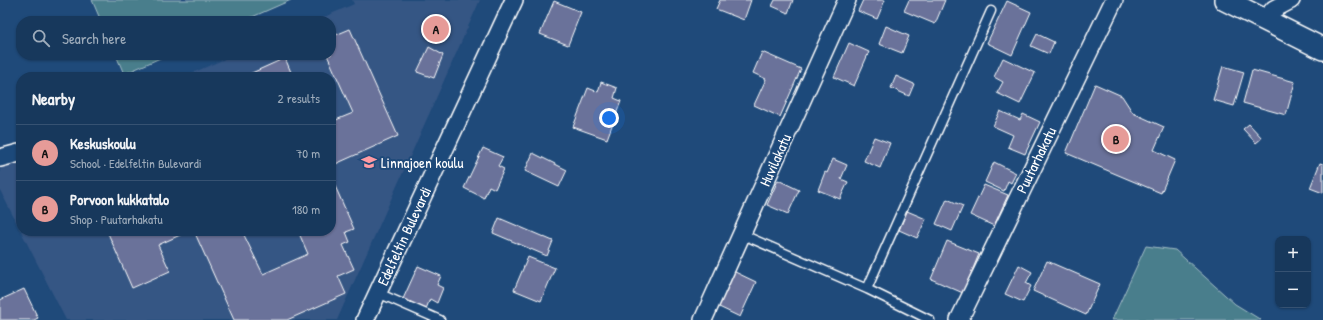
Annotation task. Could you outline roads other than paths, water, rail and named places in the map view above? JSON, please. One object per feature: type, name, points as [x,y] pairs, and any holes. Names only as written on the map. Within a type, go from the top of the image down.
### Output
[{"type":"street","name":"Edelfeltin Bulevardi","points":[[365,320],[467,104],[514,0]]},
{"type":"street","name":"Huvilakatu","points":[[703,320],[847,0]]},
{"type":"street","name":"Puutarhakatu","points":[[959,320],[1114,0]]},
{"type":"street","points":[[1225,0],[1323,49]]},
{"type":"street","points":[[1265,20],[1274,9],[1291,0]]},
{"type":"street","points":[[0,158],[16,154]]},
{"type":"lane","points":[[867,288],[991,11]]},
{"type":"lane","points":[[742,234],[867,288],[930,320]]},
{"type":"lane","points":[[378,293],[440,320]]},
{"type":"place","name":"Keskuskoulu","points":[[436,29]]},
{"type":"place","name":"Porvoon kukkatalo","points":[[1116,139]]},
{"type":"place","name":"Linnajoen koulu","points":[[369,162]]}]
